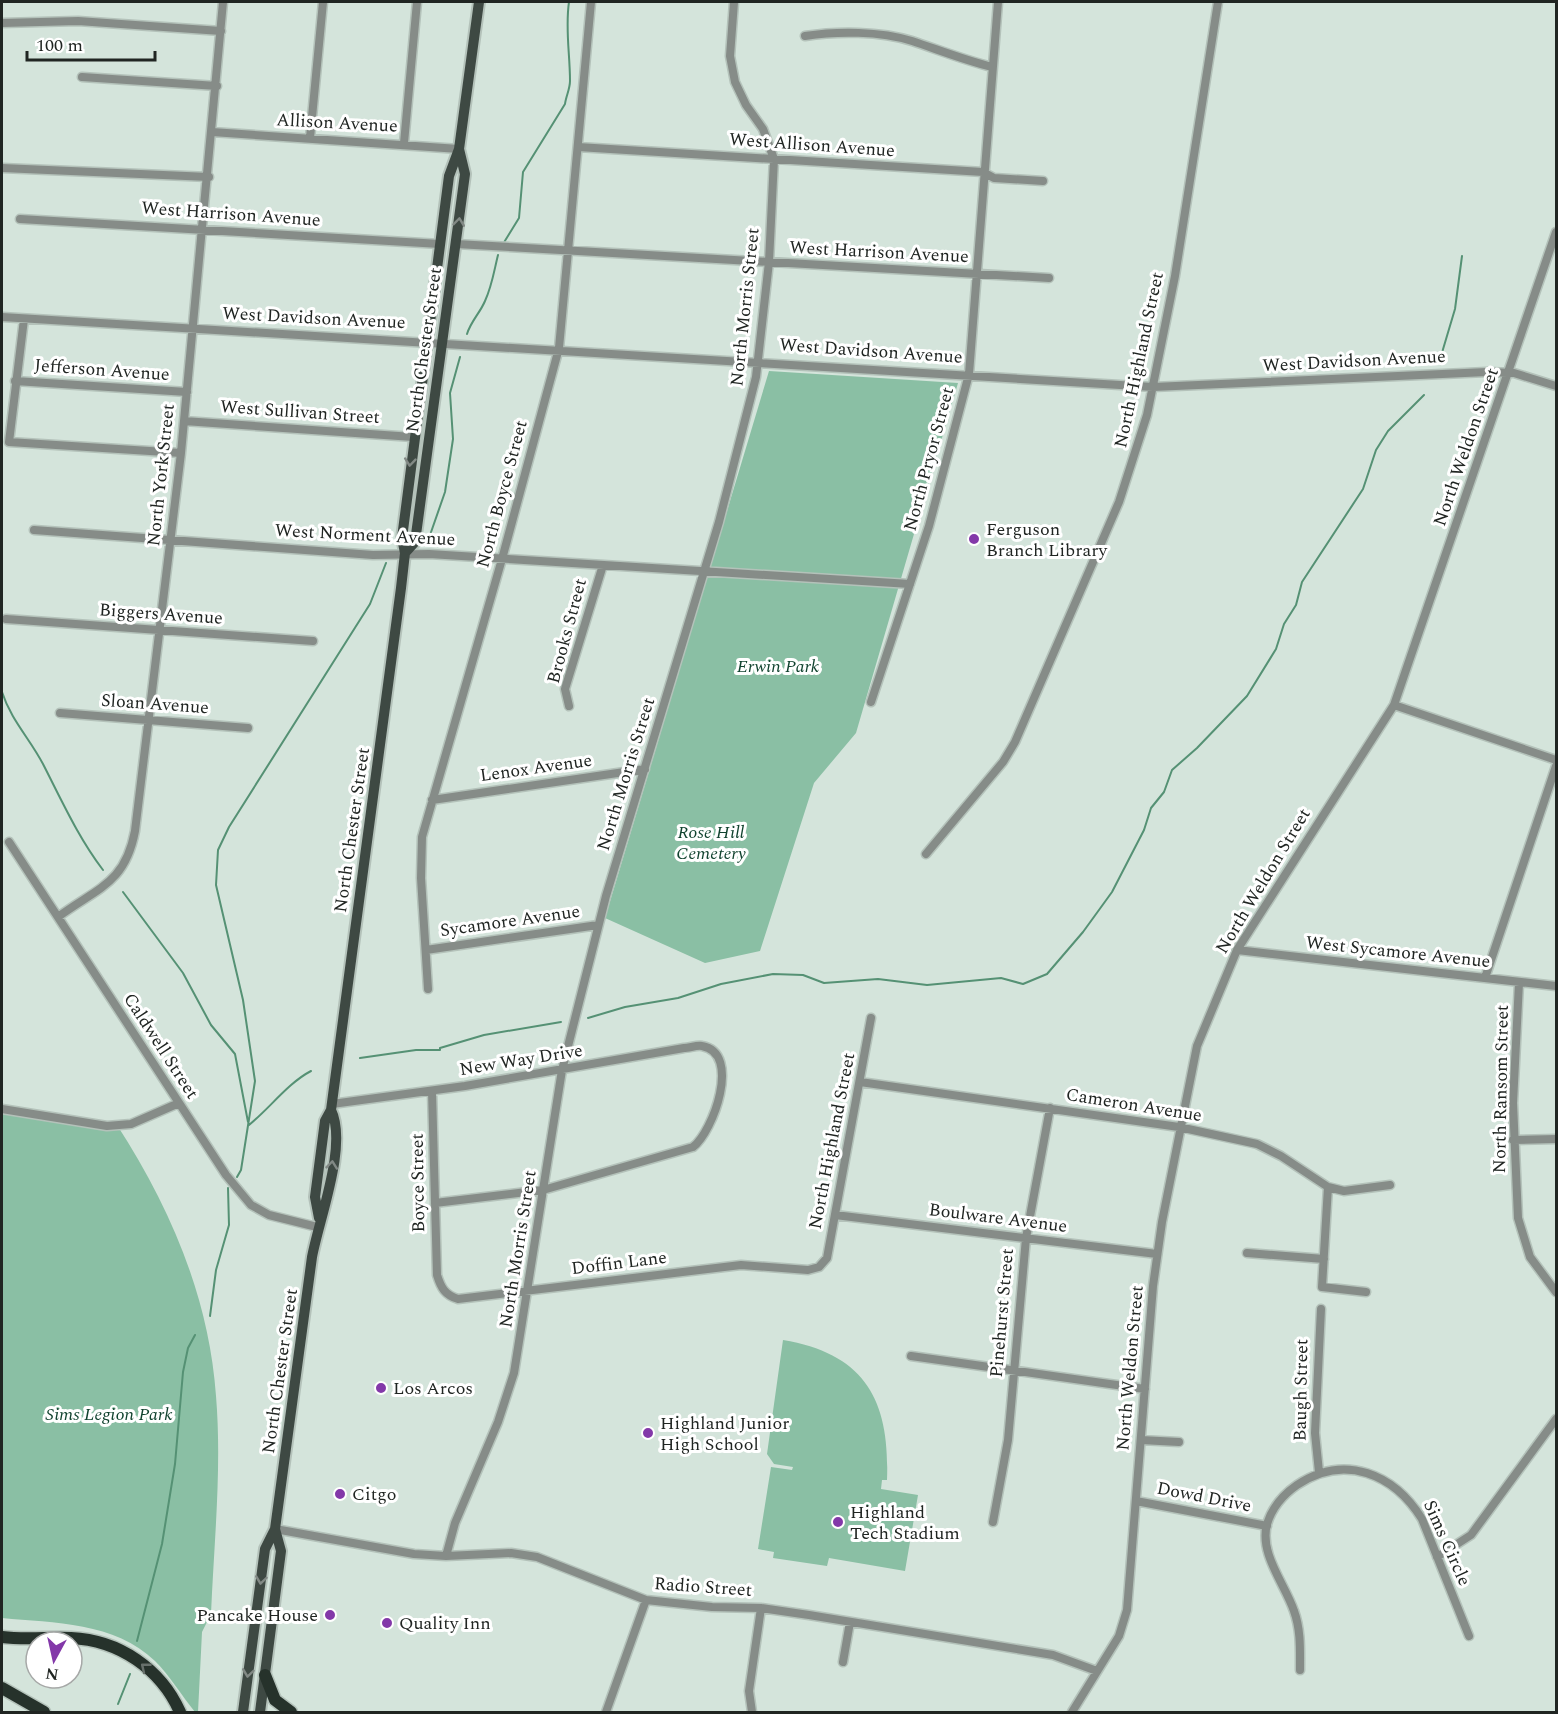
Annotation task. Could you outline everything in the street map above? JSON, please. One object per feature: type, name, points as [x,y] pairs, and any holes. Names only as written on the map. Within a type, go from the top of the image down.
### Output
[{"type":"highway","points":[[2,1637],[84,1639],[109,1645],[148,1668],[166,1687],[180,1713]]},
{"type":"highway","points":[[265,1675],[275,1700],[291,1713]]},
{"type":"highway","points":[[2,1688],[44,1713]]},
{"type":"main road","name":"North Chester Street","points":[[243,1713],[265,1549],[275,1530],[318,1223],[315,1197],[325,1121],[332,1107],[405,553],[402,538],[413,437],[429,342],[449,176],[459,149],[479,2]]},
{"type":"main road","name":"North Chester Street","points":[[405,553],[415,542],[456,244],[465,174],[459,149]]},
{"type":"main road","name":"North Chester Street","points":[[260,1713],[281,1551],[275,1530]]},
{"type":"street","name":"North York Street","points":[[58,917],[104,887],[129,856],[149,720],[182,453],[209,177],[223,2]]},
{"type":"street","points":[[310,138],[323,2]]},
{"type":"street","points":[[404,143],[417,2]]},
{"type":"street","name":"North Boyce Street","points":[[428,989],[421,850],[432,800],[502,559],[559,348],[566,251],[591,2]]},
{"type":"street","name":"North Morris Street","points":[[446,1556],[455,1523],[508,1393],[529,1291],[562,1070],[598,925],[743,437],[759,361],[774,159],[763,129],[739,92],[732,69],[734,2]]},
{"type":"street","name":"North Pryor Street","points":[[871,702],[929,526],[969,374],[998,2]]},
{"type":"street","name":"North Highland Street","points":[[926,854],[1003,762],[1015,742],[1121,496],[1153,387],[1175,276],[1218,2]]},
{"type":"street","points":[[2,28],[2,23],[78,21],[221,32]]},
{"type":"street","points":[[805,36],[872,35],[899,38],[952,57],[992,67]]},
{"type":"street","points":[[82,77],[217,86]]},
{"type":"street","name":"Allison Avenue","points":[[212,132],[404,143],[459,149]]},
{"type":"street","name":"West Allison Avenue","points":[[578,147],[983,172],[994,178],[1043,181]]},
{"type":"street","points":[[2,168],[209,177]]},
{"type":"street","name":"West Harrison Avenue","points":[[20,219],[440,244]]},
{"type":"street","name":"North Weldon Street","points":[[1072,1713],[1119,1636],[1127,1610],[1157,1254],[1179,1127],[1197,1046],[1237,950],[1394,705],[1557,232]]},
{"type":"street","name":"West Harrison Avenue","points":[[456,244],[1048,278]]},
{"type":"street","name":"West Davidson Avenue","points":[[2,317],[559,348],[1153,387],[1509,372],[1557,386]]},
{"type":"street","points":[[24,320],[9,442],[182,453]]},
{"type":"street","name":"Jefferson Avenue","points":[[15,381],[187,392]]},
{"type":"street","name":"West Sullivan Street","points":[[184,421],[413,437]]},
{"type":"street","name":"West Norment Avenue","points":[[34,530],[373,555],[405,553],[910,584]]},
{"type":"street","name":"Brooks Street","points":[[569,706],[565,689],[603,565]]},
{"type":"street","name":"Biggers Avenue","points":[[6,619],[313,641]]},
{"type":"street","points":[[1394,705],[1557,760]]},
{"type":"street","name":"Sloan Avenue","points":[[60,713],[248,728]]},
{"type":"street","points":[[1485,978],[1557,765]]},
{"type":"street","name":"Lenox Avenue","points":[[432,800],[645,769]]},
{"type":"street","name":"Caldwell Street","points":[[9,842],[226,1175],[251,1205],[269,1215],[318,1223]]},
{"type":"street","name":"Sycamore Avenue","points":[[426,950],[598,925]]},
{"type":"street","name":"West Sycamore Avenue","points":[[1237,950],[1557,987]]},
{"type":"street","name":"North Ransom Street","points":[[1519,983],[1514,1140],[1520,1232],[1537,1269],[1557,1292]]},
{"type":"street","name":"North Highland Street","points":[[819,1267],[826,1258],[835,1215],[871,1018]]},
{"type":"street","name":"New Way Drive","points":[[332,1107],[684,1048],[702,1046],[714,1052],[719,1060],[721,1090],[713,1117],[700,1141],[678,1153],[543,1190]]},
{"type":"street","name":"Cameron Avenue","points":[[860,1082],[1179,1127],[1257,1144],[1281,1156],[1328,1187],[1344,1191],[1390,1185]]},
{"type":"street","name":"Boyce Street","points":[[432,1091],[437,1275]]},
{"type":"street","points":[[2,1109],[107,1126],[131,1124],[178,1103]]},
{"type":"street","name":"Pinehurst Street","points":[[993,1522],[1008,1440],[1026,1238],[1050,1108]]},
{"type":"street","points":[[1514,1140],[1557,1139]]},
{"type":"street","points":[[1328,1187],[1322,1287],[1366,1292]]},
{"type":"street","points":[[435,1203],[543,1190]]},
{"type":"street","name":"Boulware Avenue","points":[[835,1215],[1157,1254]]},
{"type":"street","points":[[1247,1253],[1324,1259]]},
{"type":"street","name":"Doffin Lane","points":[[437,1275],[440,1287],[448,1296],[458,1299],[741,1265],[808,1270],[819,1267]]},
{"type":"street","name":"Baugh Street","points":[[1319,1472],[1315,1433],[1321,1309]]},
{"type":"street","points":[[911,1356],[1144,1389]]},
{"type":"street","points":[[1437,1557],[1472,1535],[1557,1419]]},
{"type":"street","points":[[1141,1440],[1179,1442]]},
{"type":"street","name":"Sims Circle","points":[[1267,1526],[1275,1506],[1290,1490],[1319,1472],[1337,1469],[1373,1474],[1411,1502],[1422,1519],[1469,1636]]},
{"type":"street","name":"Dowd Drive","points":[[1136,1501],[1267,1526]]},
{"type":"street","points":[[1267,1526],[1271,1561],[1294,1610],[1298,1626],[1300,1670]]},
{"type":"street","name":"Radio Street","points":[[275,1530],[380,1549],[446,1556],[511,1553],[537,1557],[646,1600],[712,1607],[761,1608],[850,1622],[1053,1655],[1097,1671]]},
{"type":"street","points":[[606,1713],[646,1600]]},
{"type":"street","points":[[752,1713],[749,1691],[761,1608]]},
{"type":"street","points":[[843,1662],[850,1622]]},
{"type":"green space","name":"Erwin Park","points":[[769,371],[958,383],[856,733],[814,783],[760,951],[705,963],[605,918]]},
{"type":"green space","name":"Sims Legion Park","points":[[2,1109],[117,1125],[154,1188],[170,1221],[196,1288],[212,1359],[218,1423],[217,1505],[211,1614],[202,1632],[198,1712],[195,1712],[155,1661],[139,1648],[122,1639],[83,1627],[2,1618]]},
{"type":"green space","points":[[783,1340],[811,1347],[835,1357],[853,1370],[867,1386],[877,1405],[884,1427],[887,1480],[882,1480],[881,1489],[918,1495],[905,1571],[829,1558],[827,1566],[773,1558],[774,1552],[758,1549],[771,1467],[792,1470],[793,1467],[774,1464],[767,1454]]},
{"type":"waterway","points":[[503,244],[519,218],[523,172],[565,104],[570,81],[569,2]]},
{"type":"waterway","points":[[467,334],[487,295],[498,255]]},
{"type":"waterway","points":[[1441,356],[1455,309],[1462,256]]},
{"type":"waterway","points":[[429,538],[445,492],[453,439],[450,393],[460,357]]},
{"type":"waterway","points":[[588,1018],[625,1007],[678,998],[721,984],[773,974],[803,975],[824,983],[878,979],[927,985],[1001,978],[1023,984],[1047,974],[1083,932],[1112,892],[1144,830],[1151,808],[1164,792],[1172,770],[1197,748],[1247,696],[1276,649],[1284,624],[1296,605],[1302,582],[1363,489],[1376,450],[1388,431],[1424,395]]},
{"type":"waterway","points":[[237,1177],[241,1170],[255,1081],[243,1000],[216,885],[218,850],[229,827],[370,604],[386,563]]},
{"type":"waterway","points":[[2,692],[10,712],[38,755],[78,832],[103,870]]},
{"type":"waterway","points":[[123,892],[183,973],[211,1025],[235,1054],[248,1122]]},
{"type":"waterway","points":[[360,1058],[416,1050],[440,1050],[440,1048],[484,1035],[561,1022]]},
{"type":"waterway","points":[[249,1125],[295,1082],[311,1071]]},
{"type":"waterway","points":[[210,1316],[216,1270],[229,1225],[228,1188]]},
{"type":"waterway","points":[[137,1641],[162,1544],[175,1464],[183,1372],[188,1348],[195,1335]]},
{"type":"waterway","points":[[118,1704],[130,1674]]},
{"type":"place","name":"Ferguson Branch Library","points":[[974,539]]},
{"type":"place","name":"Los Arcos","points":[[381,1388]]},
{"type":"place","name":"Highland Junior High School","points":[[648,1433]]},
{"type":"place","name":"Citgo","points":[[340,1494]]},
{"type":"place","name":"Highland Tech Stadium","points":[[838,1522]]},
{"type":"place","name":"Pancake House","points":[[330,1615]]},
{"type":"place","name":"Quality Inn","points":[[387,1623]]},
{"type":"park label","name":"Rose Hill Cemetery","points":[[711,842]]}]
